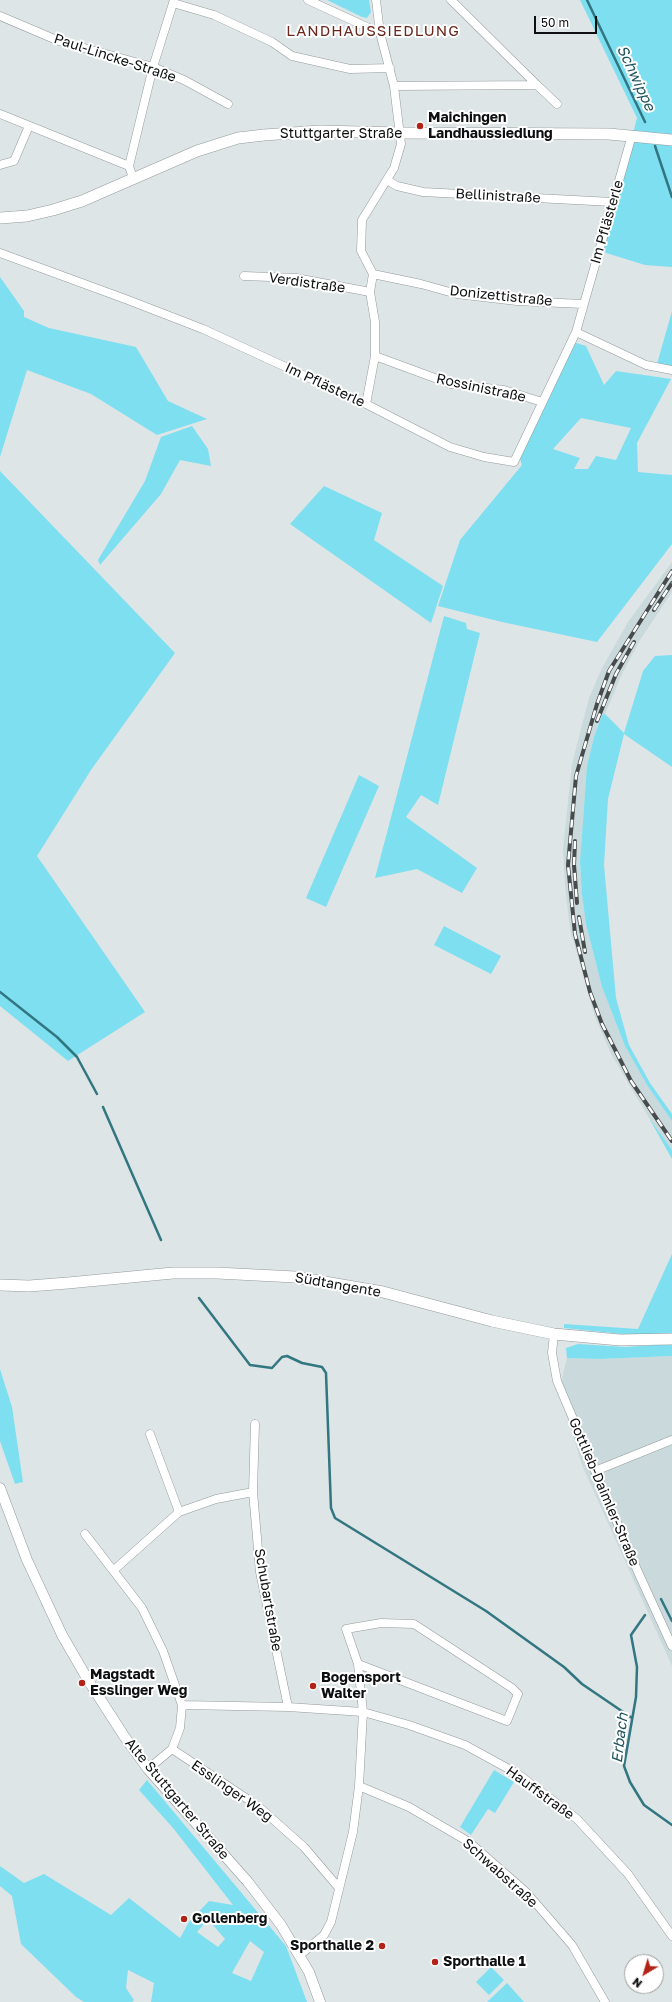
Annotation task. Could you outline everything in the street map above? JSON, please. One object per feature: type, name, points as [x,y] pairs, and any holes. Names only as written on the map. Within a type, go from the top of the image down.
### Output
[{"type":"main road","name":"Stuttgarter Straße","points":[[0,218],[27,216],[82,201],[197,151],[238,138],[320,131],[400,134],[474,132],[632,135],[672,140]]},
{"type":"main road","name":"Südtangente","points":[[0,1285],[29,1286],[173,1273],[225,1273],[295,1277],[383,1292],[492,1321],[554,1334],[620,1340],[672,1339]]},
{"type":"street","points":[[308,0],[380,33]]},
{"type":"street","points":[[366,404],[375,356],[375,322],[370,292],[373,274],[361,251],[362,220],[394,168],[400,150],[400,134],[394,86],[380,33],[376,0]]},
{"type":"street","points":[[451,0],[557,104]]},
{"type":"street","points":[[133,178],[129,166],[154,67],[173,2],[214,14],[272,42],[292,56],[350,69],[390,68]]},
{"type":"street","name":"Paul-Lincke-Straße","points":[[0,16],[60,41],[154,67],[184,80],[228,104]]},
{"type":"street","points":[[394,86],[537,85]]},
{"type":"street","points":[[0,114],[129,166]]},
{"type":"street","points":[[0,165],[14,162],[29,126]]},
{"type":"street","name":"Im Pflästerle","points":[[0,253],[203,329],[366,404],[450,447],[484,457],[514,462],[576,332],[632,135]]},
{"type":"street","name":"Bellinistraße","points":[[386,180],[397,186],[424,192],[612,202]]},
{"type":"street","name":"Donizettistraße","points":[[373,274],[421,284],[457,294],[517,301],[583,304]]},
{"type":"street","name":"Verdistraße","points":[[244,276],[296,278],[370,292]]},
{"type":"street","points":[[576,332],[646,365],[672,370]]},
{"type":"street","name":"Rossinistraße","points":[[375,356],[451,384],[504,390],[542,402]]},
{"type":"street","name":"Gottlieb-Daimler-Straße","points":[[554,1334],[552,1353],[558,1381],[595,1471],[672,1646]]},
{"type":"street","name":"Schubartstraße","points":[[255,1424],[253,1492],[260,1572],[288,1707]]},
{"type":"street","points":[[150,1434],[178,1512]]},
{"type":"street","points":[[595,1471],[672,1440]]},
{"type":"street","name":"Alte Stuttgarter Straße","points":[[0,1488],[3,1503],[27,1560],[62,1635],[102,1702],[148,1769],[262,1899],[281,1925],[309,1972],[320,2002]]},
{"type":"street","points":[[114,1570],[178,1512],[216,1500],[253,1492]]},
{"type":"street","points":[[85,1534],[108,1566],[114,1570],[142,1608],[162,1651],[182,1705],[180,1728],[172,1749],[148,1769]]},
{"type":"street","points":[[300,1955],[324,1935],[331,1922],[353,1832],[359,1786],[363,1712],[358,1664],[346,1629],[381,1623],[414,1624],[518,1694],[507,1721],[358,1664]]},
{"type":"street","name":"Hauffstraße","points":[[182,1705],[288,1707],[363,1712],[409,1725],[465,1745],[518,1774],[577,1819],[628,1874],[672,1936]]},
{"type":"street","name":"Esslinger Weg","points":[[172,1749],[258,1806],[304,1847],[339,1888]]},
{"type":"street","name":"Schwabstraße","points":[[359,1786],[409,1807],[469,1842],[526,1892],[572,1945],[605,2002]]},
{"type":"shaded area","points":[[327,0],[369,0],[371,12],[367,18],[362,17]]},
{"type":"shaded area","points":[[580,0],[672,0],[672,267],[645,265],[603,252],[637,118]]},
{"type":"shaded area","points":[[0,277],[24,311],[24,317],[49,328],[136,347],[168,401],[207,419],[157,435],[91,394],[27,370],[0,457]]},
{"type":"shaded area","points":[[672,311],[672,367],[657,364]]},
{"type":"shaded area","points":[[573,342],[586,346],[604,385],[616,371],[671,379],[637,443],[638,472],[672,475],[672,544],[597,642],[502,622],[438,606],[460,540],[522,465],[519,456]],"holes":[[[581,418],[631,428],[616,460],[596,456],[588,469],[574,469],[580,458],[553,449]]]},
{"type":"shaded area","points":[[192,426],[208,449],[211,466],[180,460],[161,494],[100,565],[98,560],[145,481],[161,437]]},
{"type":"shaded area","points":[[0,471],[175,653],[91,770],[37,856],[145,1012],[68,1061],[0,1006]]},
{"type":"shaded area","points":[[324,486],[382,513],[374,540],[443,586],[431,623],[290,524]]},
{"type":"shaded area","points":[[672,562],[672,592],[640,640],[622,674],[605,714],[602,715],[594,737],[587,766],[580,862],[586,924],[602,987],[625,1046],[647,1085],[672,1121],[672,1150],[649,1118],[611,1054],[595,1017],[570,929],[565,886],[563,849],[572,764],[589,698],[602,668],[628,622]]},
{"type":"shaded area","points":[[444,616],[466,623],[467,629],[480,633],[438,805],[421,795],[406,817],[477,868],[462,893],[417,869],[375,878]]},
{"type":"shaded area","points":[[672,655],[672,767],[624,734],[608,799],[604,865],[616,998],[629,1045],[650,1083],[672,1114],[672,1121],[647,1085],[625,1046],[602,987],[586,924],[580,862],[587,766],[594,737],[602,715],[605,714],[624,733],[643,671],[655,656]]},
{"type":"shaded area","points":[[359,775],[379,786],[326,907],[306,898]]},
{"type":"shaded area","points":[[444,926],[501,956],[491,974],[434,945]]},
{"type":"shaded area","points":[[649,1118],[672,1150],[672,1159]]},
{"type":"shaded area","points":[[672,1254],[672,1334],[631,1335],[564,1328],[564,1324],[638,1329]]},
{"type":"shaded area","points":[[578,1344],[625,1347],[672,1344],[672,1356],[599,1359],[567,1358],[566,1348]]},
{"type":"shaded area","points":[[672,1356],[672,1666],[582,1465],[559,1390],[567,1358],[599,1359]]},
{"type":"shaded area","points":[[0,1369],[12,1407],[23,1482],[15,1484],[0,1441]]},
{"type":"shaded area","points":[[494,1770],[514,1782],[495,1813],[488,1809],[471,1835],[460,1827]]},
{"type":"shaded area","points":[[147,1780],[286,1946],[307,2002],[151,2002],[154,1983],[128,1970],[126,1988],[134,2000],[132,2002],[84,2002],[76,1997],[21,1944],[12,1896],[0,1886],[0,1866],[24,1883],[44,1874],[111,1915],[129,1898],[180,1938],[189,1922],[209,1901],[233,1905],[173,1828],[139,1790]],"holes":[[[212,1915],[216,1916],[212,1924],[225,1939],[218,1947],[197,1932]],[[250,1941],[264,1952],[251,1981],[232,1973]]]},
{"type":"shaded area","points":[[491,1967],[504,1980],[489,1995],[476,1982]]},
{"type":"shaded area","points":[[507,1983],[524,2002],[487,2002]]},
{"type":"waterway","name":"Schwippe","points":[[587,0],[645,122]]},
{"type":"waterway","name":"Schwippe","points":[[655,146],[672,197]]},
{"type":"waterway","points":[[0,992],[57,1037],[77,1057],[97,1094]]},
{"type":"waterway","points":[[103,1107],[161,1240]]},
{"type":"waterway","points":[[199,1298],[250,1365],[272,1368],[282,1357],[287,1356],[302,1363],[322,1367],[326,1373],[331,1508],[335,1518],[486,1611],[564,1667],[582,1684],[632,1718]]},
{"type":"waterway","points":[[661,1599],[672,1621]]},
{"type":"waterway","name":"Erbach","points":[[645,1615],[631,1635],[637,1667],[636,1697],[624,1766],[630,1782],[644,1805],[672,1825]]},
{"type":"railway","points":[[672,571],[609,671],[597,704],[576,776],[568,865],[575,934],[590,992],[602,1024],[631,1081],[672,1141]]},
{"type":"railway","points":[[654,610],[672,583]]},
{"type":"railway","points":[[597,721],[616,674],[634,642]]},
{"type":"railway","points":[[575,841],[574,865],[577,903]]},
{"type":"railway","points":[[579,917],[585,952]]},
{"type":"place","name":"Maichingen Landhaussiedlung","points":[[420,126]]},
{"type":"place","name":"Magstadt Esslinger Weg","points":[[82,1683]]},
{"type":"place","name":"Bogensport Walter","points":[[313,1686]]},
{"type":"place","name":"Gollenberg","points":[[184,1919]]},
{"type":"place","name":"Sporthalle 2","points":[[382,1946]]},
{"type":"place","name":"Sporthalle 1","points":[[435,1962]]},
{"type":"district","name":"LANDHAUSSIEDLUNG","points":[[373,31]]}]
